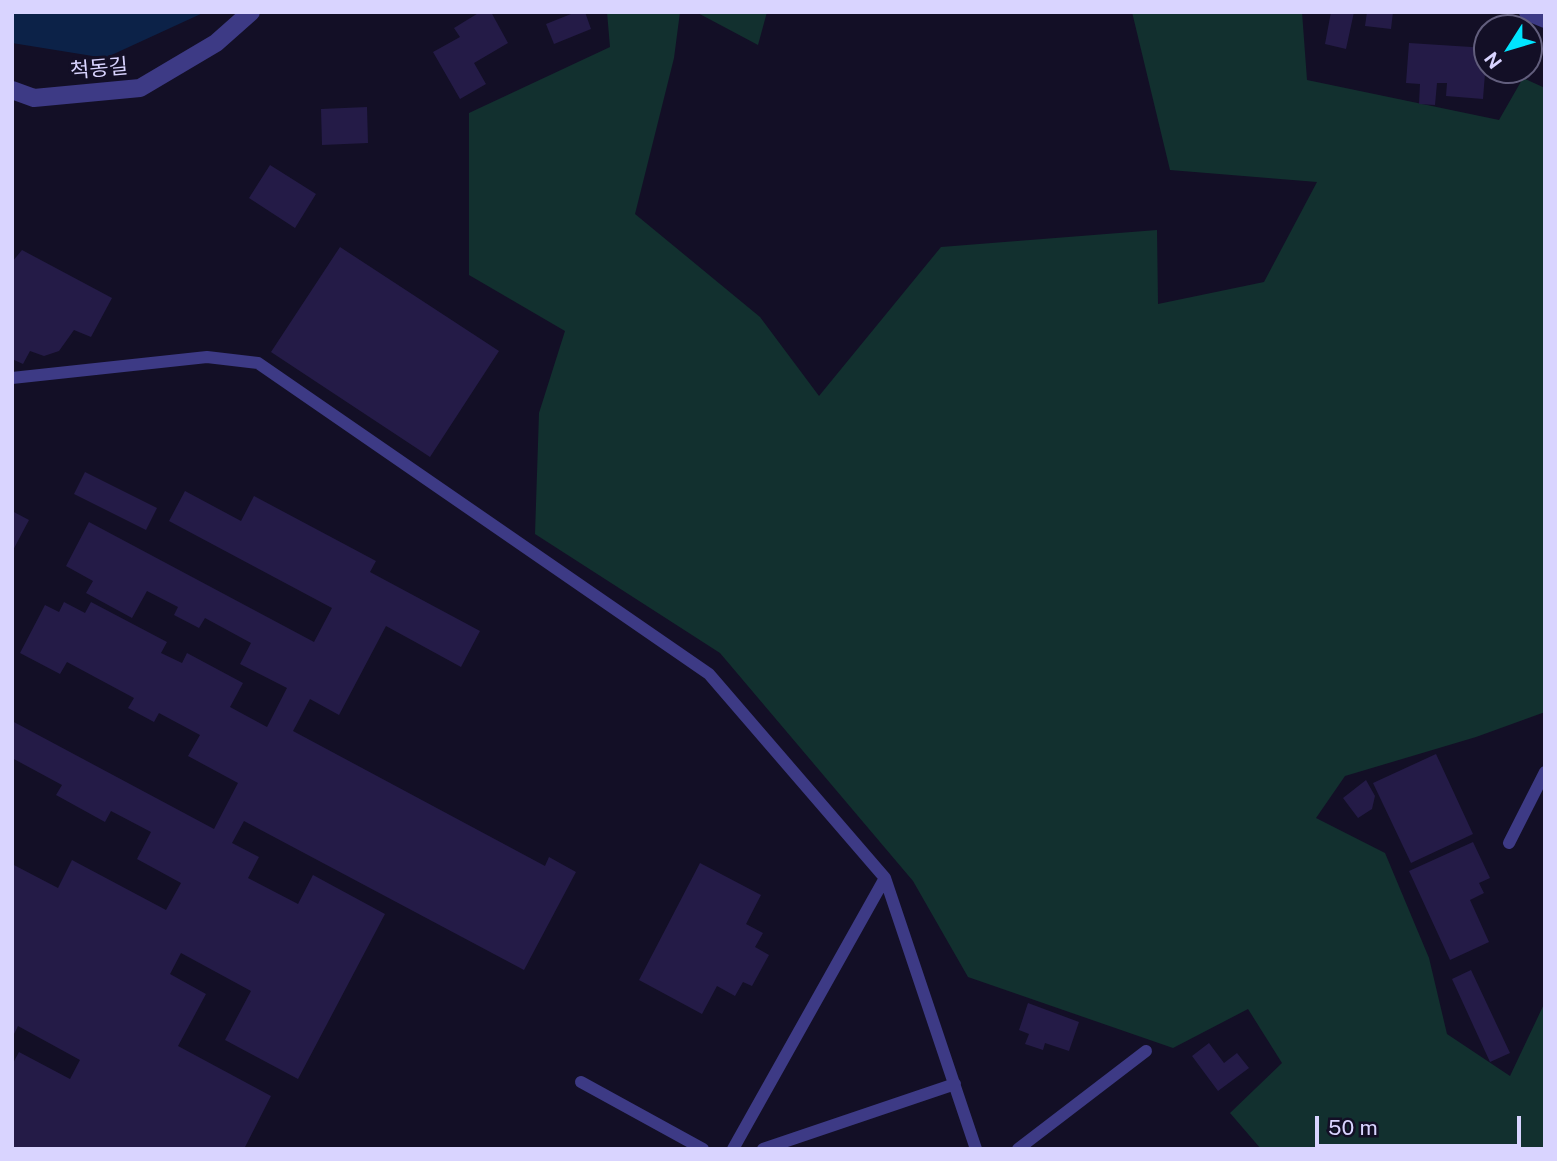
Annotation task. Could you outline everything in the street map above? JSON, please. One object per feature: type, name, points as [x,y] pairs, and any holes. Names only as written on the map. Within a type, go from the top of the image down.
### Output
[{"type":"street","name":"척동길","points":[[12,90],[34,98],[140,88],[216,43],[251,12]]},
{"type":"street","points":[[1528,12],[1545,19]]},
{"type":"lane","points":[[12,378],[207,357],[258,363],[709,674],[885,878],[976,1149]]},
{"type":"lane","points":[[1508,843],[1545,772]]},
{"type":"lane","points":[[733,1149],[885,878]]},
{"type":"lane","points":[[1018,1149],[1146,1051]]},
{"type":"lane","points":[[581,1082],[703,1149]]},
{"type":"lane","points":[[763,1149],[955,1084]]},
{"type":"green space","points":[[607,12],[680,12],[674,58],[635,214],[760,317],[819,396],[941,247],[1157,230],[1158,304],[1264,282],[1317,182],[1170,170],[1132,12],[1302,12],[1307,80],[1499,120],[1520,84],[1536,84],[1545,88],[1545,712],[1476,737],[1345,776],[1316,818],[1385,853],[1429,958],[1447,1034],[1510,1076],[1545,1002],[1545,1149],[1261,1149],[1230,1113],[1282,1063],[1248,1009],[1173,1048],[968,977],[913,881],[720,653],[535,534],[539,413],[565,331],[469,275],[469,113],[610,47]]},
{"type":"green space","points":[[696,12],[767,12],[758,45]]},
{"type":"water","points":[[12,12],[205,12],[105,58],[12,43]]},
{"type":"building","points":[[480,12],[491,12],[508,43],[474,63],[486,84],[460,99],[433,52],[460,37],[454,28]]},
{"type":"building","points":[[576,12],[585,12],[591,29],[554,44],[546,24]]},
{"type":"building","points":[[1331,12],[1354,12],[1346,49],[1325,44]]},
{"type":"building","points":[[1367,12],[1393,12],[1391,29],[1365,26]]},
{"type":"building","points":[[1409,43],[1473,47],[1473,84],[1484,84],[1483,99],[1446,96],[1447,83],[1437,83],[1435,105],[1419,104],[1420,84],[1406,83]]},
{"type":"building","points":[[367,107],[368,143],[322,145],[321,109]]},
{"type":"building","points":[[270,165],[316,194],[295,228],[249,198]]},
{"type":"building","points":[[340,247],[499,351],[430,457],[271,352]]},
{"type":"building","points":[[22,250],[112,298],[91,337],[74,330],[59,351],[44,356],[30,351],[23,364],[12,359],[12,262]]},
{"type":"building","points":[[85,472],[157,508],[146,530],[74,494]]},
{"type":"building","points":[[185,491],[241,521],[254,496],[376,561],[370,572],[480,631],[461,667],[386,626],[339,715],[310,699],[293,731],[545,866],[549,857],[576,872],[524,970],[244,821],[232,843],[259,857],[248,878],[298,904],[313,875],[385,914],[298,1079],[225,1040],[251,991],[181,953],[170,974],[206,994],[178,1046],[271,1096],[244,1149],[12,1149],[12,1065],[19,1052],[70,1079],[80,1060],[18,1026],[12,1038],[12,864],[58,888],[72,860],[166,910],[181,883],[137,859],[151,832],[111,811],[105,822],[56,795],[62,785],[12,758],[12,721],[214,829],[238,783],[188,756],[200,735],[159,713],[154,722],[128,708],[134,698],[67,662],[60,674],[20,653],[45,605],[59,612],[64,602],[85,613],[91,602],[167,642],[161,653],[182,663],[187,653],[243,683],[230,707],[267,727],[287,688],[240,664],[251,643],[205,618],[199,628],[174,615],[178,607],[147,591],[132,618],[86,593],[93,581],[66,566],[89,522],[314,642],[332,608],[169,521]]},
{"type":"building","points":[[12,511],[29,520],[12,552]]},
{"type":"building","points":[[1436,754],[1473,834],[1411,863],[1373,783]]},
{"type":"building","points":[[1366,780],[1375,796],[1372,809],[1358,818],[1343,798]]},
{"type":"building","points":[[1473,842],[1490,878],[1479,883],[1484,893],[1470,900],[1489,942],[1450,960],[1409,871]]},
{"type":"building","points":[[700,863],[761,895],[746,924],[763,933],[755,947],[769,955],[752,986],[743,982],[735,996],[717,986],[702,1014],[639,980]]},
{"type":"building","points":[[1471,970],[1510,1053],[1490,1062],[1452,979]]},
{"type":"building","points":[[1028,1003],[1079,1022],[1069,1051],[1045,1043],[1043,1050],[1025,1044],[1029,1034],[1019,1030]]},
{"type":"building","points":[[1209,1043],[1224,1063],[1237,1053],[1249,1068],[1218,1091],[1192,1056]]}]
